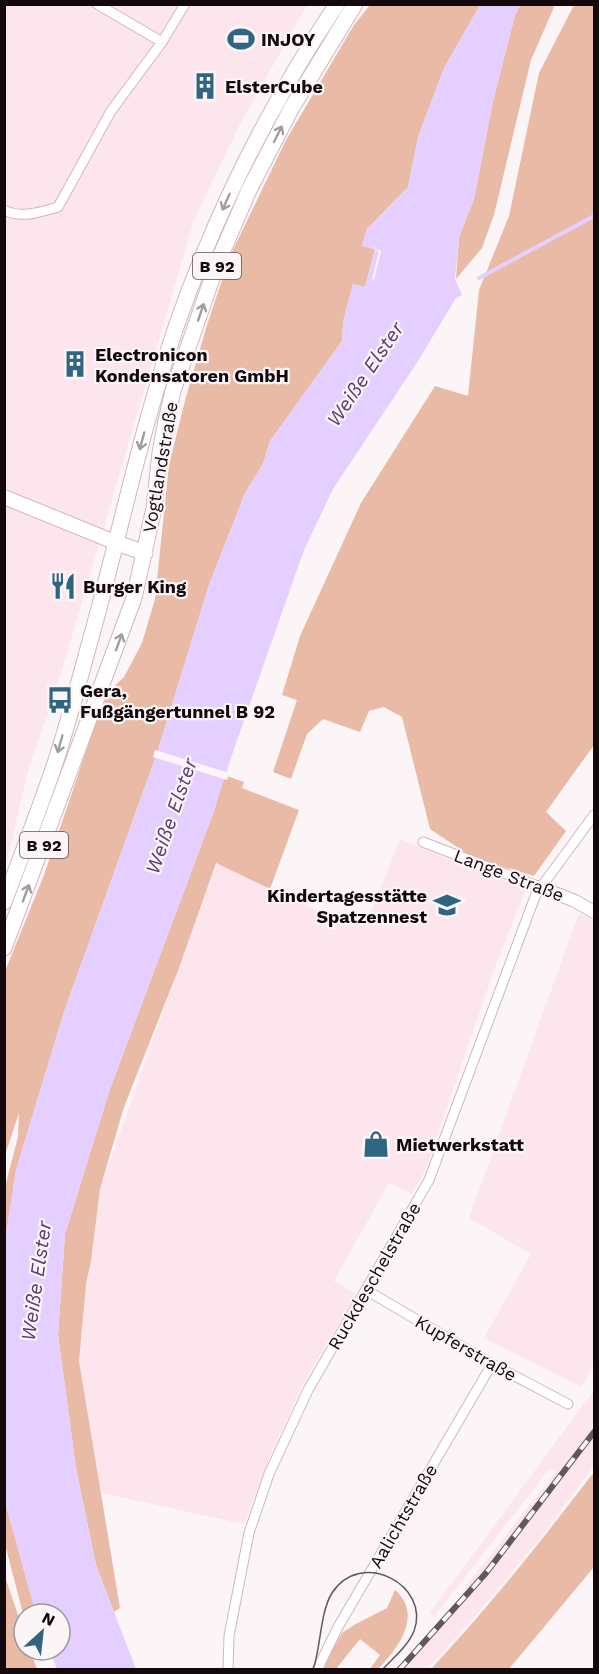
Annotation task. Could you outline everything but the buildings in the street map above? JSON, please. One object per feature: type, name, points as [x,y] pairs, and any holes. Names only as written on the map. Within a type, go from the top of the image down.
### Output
[{"type":"main road","name":"Vogtlandstraße","points":[[4,902],[52,773],[117,543],[158,385],[199,263],[238,175],[269,115],[307,49],[337,4]]},
{"type":"main road","name":"Vogtlandstraße","points":[[4,948],[128,615],[154,508],[160,453],[173,391],[218,264],[249,190],[291,109],[355,4]]},
{"type":"main road","points":[[4,497],[145,552]]},
{"type":"street","points":[[97,4],[162,42]]},
{"type":"street","points":[[4,210],[13,214],[37,213],[58,207],[111,111],[162,42],[185,4]]},
{"type":"street","name":"Ruckdeschelstraße","points":[[228,1670],[229,1636],[249,1533],[259,1501],[299,1407],[429,1180],[540,887],[594,815]]},
{"type":"street","name":"Lange Straße","points":[[423,842],[575,901],[594,912]]},
{"type":"street","name":"Kupferstraße","points":[[366,1290],[492,1364],[568,1404]]},
{"type":"street","name":"Aalichtstraße","points":[[317,1670],[338,1627],[492,1364]]},
{"type":"shaded area","points":[[5,5],[307,5],[239,126],[194,220],[60,677],[28,771],[5,868]]},
{"type":"shaded area","points":[[370,5],[480,5],[444,68],[418,137],[408,187],[367,229],[362,246],[375,249],[365,287],[353,284],[343,322],[342,341],[270,441],[263,464],[245,493],[209,585],[157,753],[64,1012],[16,1170],[5,1245],[5,1187],[18,1137],[19,1113],[5,1155],[5,971],[44,875],[95,725],[110,690],[124,677],[142,643],[155,599],[169,465],[207,325],[230,256],[286,140],[354,25]]},
{"type":"shaded area","points":[[520,5],[555,5],[531,60],[494,215],[482,248],[456,279],[459,237],[474,199],[493,101],[515,15]]},
{"type":"shaded area","points":[[574,5],[594,5],[594,745],[546,812],[566,831],[534,876],[472,857],[430,829],[402,717],[384,707],[369,711],[360,732],[323,719],[307,734],[291,779],[273,772],[297,700],[282,695],[300,636],[361,503],[435,386],[468,396],[479,290],[509,216],[539,73]]},
{"type":"shaded area","points":[[224,775],[244,782],[242,788],[299,810],[270,889],[216,863],[179,968],[124,1107],[100,1189],[86,1284],[79,1361],[120,1608],[114,1612],[96,1565],[76,1468],[58,1335],[65,1234],[109,1092],[214,811]]},
{"type":"shaded area","points":[[400,839],[526,889],[494,970],[426,1169],[412,1194],[389,1183],[334,1281],[356,1294],[304,1382],[271,1454],[244,1524],[101,1493],[79,1361],[86,1284],[100,1189],[216,863],[348,925],[368,920]]},
{"type":"shaded area","points":[[579,913],[594,921],[594,1364],[582,1387],[484,1338],[531,1254],[469,1218]]},
{"type":"shaded area","points":[[594,1390],[594,1466],[541,1537],[473,1619],[427,1669],[396,1669],[467,1591],[464,1588],[556,1472],[550,1468],[434,1617],[430,1613]]},
{"type":"shaded area","points":[[594,1472],[594,1567],[509,1669],[431,1669],[515,1573]]},
{"type":"shaded area","points":[[4,1498],[33,1602],[20,1602],[5,1544]]},
{"type":"shaded area","points":[[4,1574],[14,1602],[12,1662],[34,1662],[37,1669],[5,1669]]},
{"type":"shaded area","points":[[395,1590],[407,1610],[407,1621],[393,1652],[378,1669],[370,1669],[380,1655],[360,1639],[336,1669],[324,1669],[342,1633],[387,1608]]},
{"type":"water","name":"Weiße Elster","points":[[480,5],[520,5],[515,15],[493,101],[474,199],[459,237],[455,279],[462,295],[456,298],[418,361],[333,489],[304,550],[214,811],[109,1092],[65,1234],[58,1335],[76,1468],[96,1565],[136,1669],[57,1669],[54,1662],[72,1662],[72,1602],[33,1602],[4,1498],[4,1245],[16,1170],[64,1012],[157,753],[209,585],[245,493],[263,464],[270,441],[342,341],[343,322],[353,284],[365,287],[375,250],[379,251],[372,279],[374,280],[381,251],[375,249],[375,246],[373,249],[362,246],[367,229],[408,187],[418,137],[444,68]]},
{"type":"pier","points":[[155,750],[229,773],[227,780],[153,757]]},
{"type":"waterway","points":[[479,278],[594,216]]},
{"type":"tram line","points":[[313,1670],[328,1601],[332,1593],[345,1580],[359,1573],[375,1573],[390,1578],[403,1587],[412,1599],[417,1614],[411,1636],[404,1647],[382,1670]]},
{"type":"railway","points":[[399,1670],[486,1573],[594,1432]]},
{"type":"place","name":"INJOY","points":[[241,39]]},
{"type":"place","name":"ElsterCube","points":[[205,86]]},
{"type":"place","name":"Electronicon Kondensatoren GmbH","points":[[75,364]]},
{"type":"place","name":"Burger King","points":[[63,586]]},
{"type":"place","name":"Gera, Fußgängertunnel B 92","points":[[60,700]]},
{"type":"place","name":"Kindertagesstätte Spatzennest","points":[[447,905]]},
{"type":"place","name":"Mietwerkstatt","points":[[376,1144]]}]
